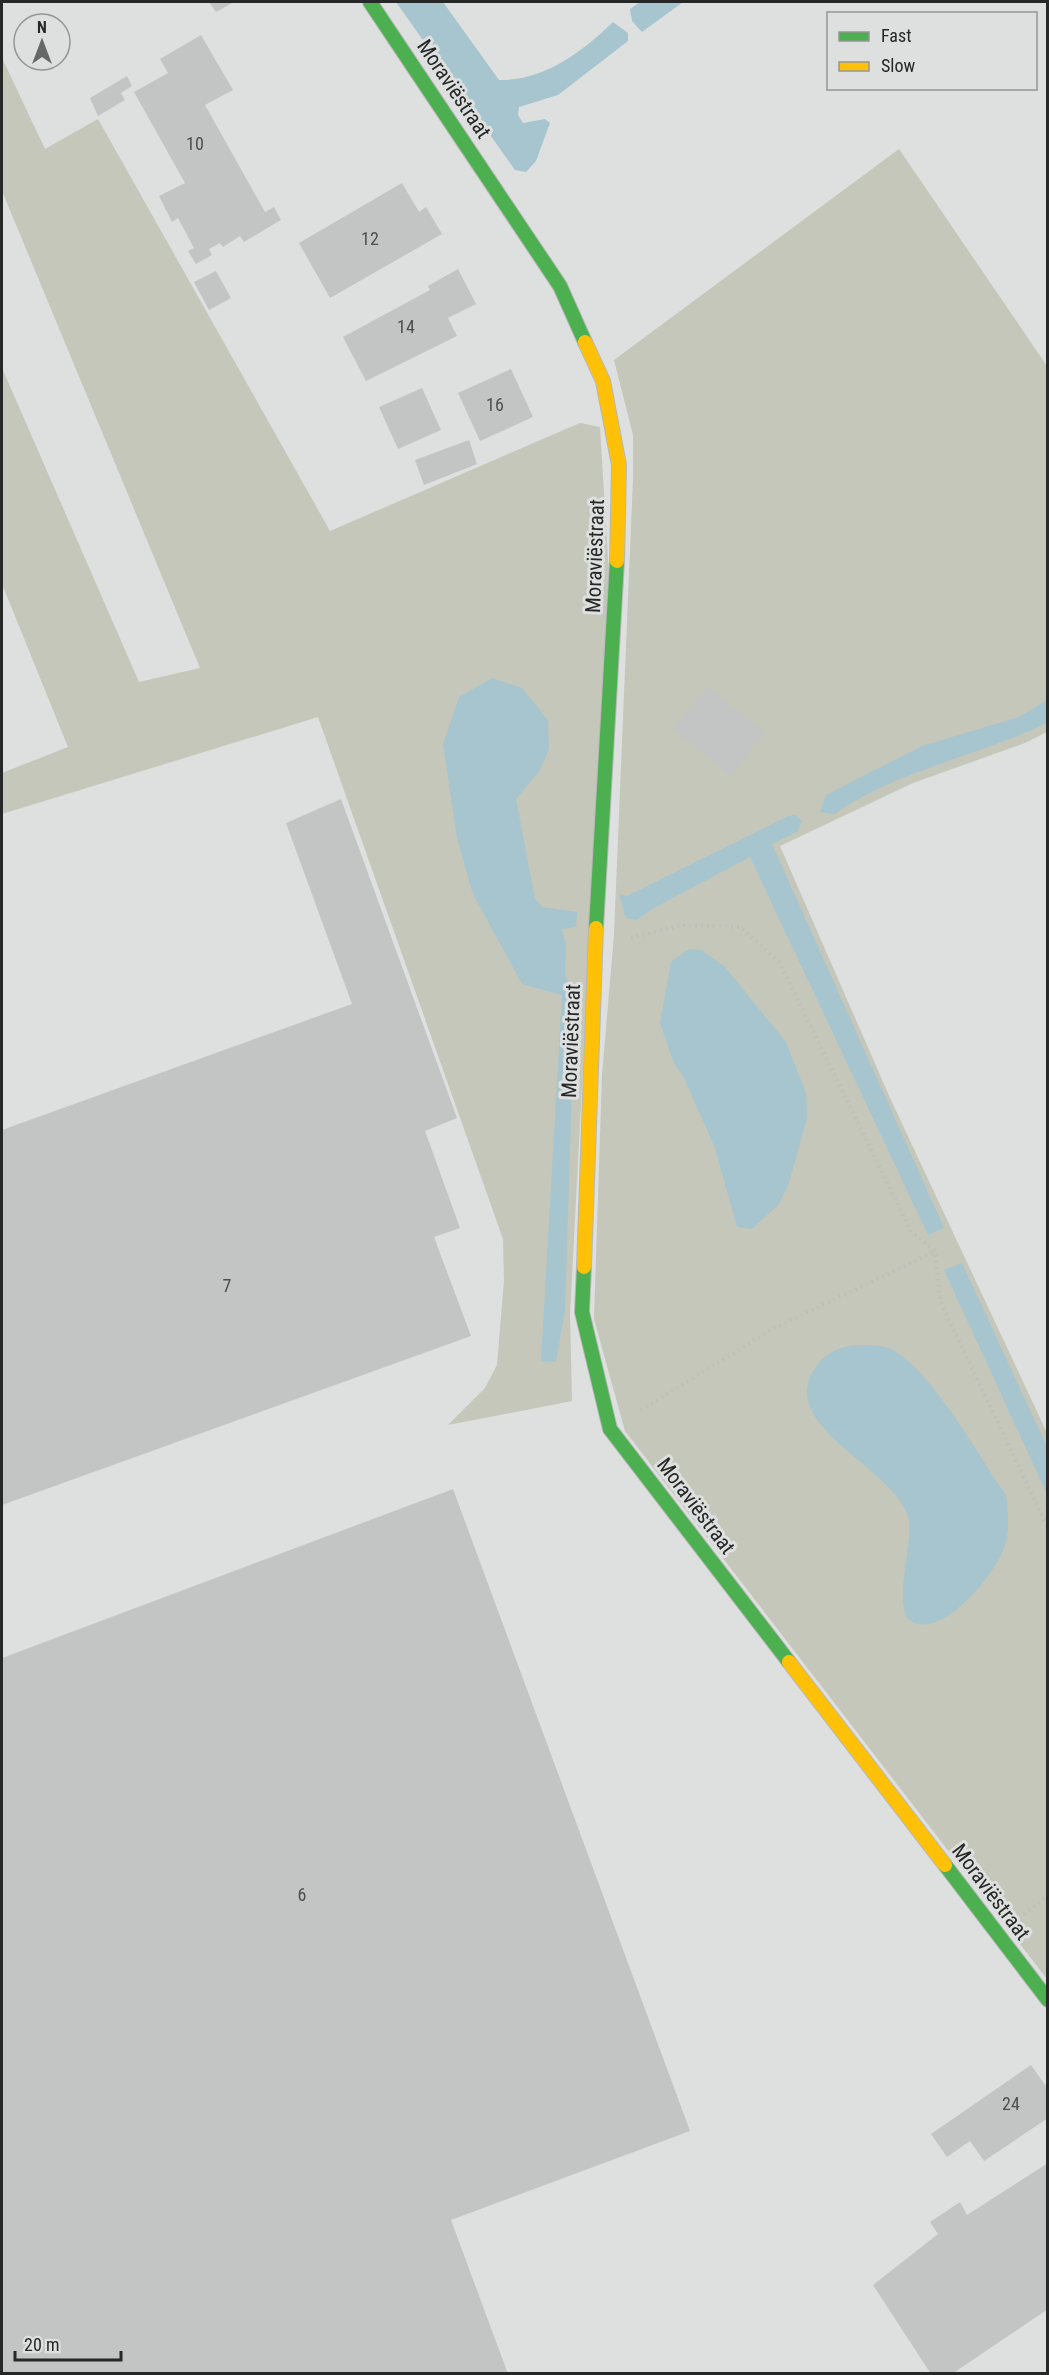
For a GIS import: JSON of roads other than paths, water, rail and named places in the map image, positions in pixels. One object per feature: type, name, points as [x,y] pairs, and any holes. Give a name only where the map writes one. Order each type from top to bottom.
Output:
[{"type":"street","name":"Moraviëstraat","points":[[370,2],[560,286],[603,381],[619,465],[618,533],[596,947],[582,1311],[610,1429],[1047,2000]]},
{"type":"water","points":[[396,2],[443,2],[499,80],[531,76],[561,63],[613,22],[628,33],[628,41],[558,95],[519,107],[518,115],[523,123],[545,119],[550,123],[536,161],[526,172],[515,170]]},
{"type":"water","points":[[640,2],[683,2],[642,32],[632,21],[630,9]]},
{"type":"water","points":[[492,678],[522,688],[548,720],[549,749],[540,770],[516,799],[535,898],[542,907],[577,912],[576,927],[562,929],[566,945],[565,975],[575,991],[565,1310],[556,1362],[541,1361],[562,995],[522,984],[473,894],[457,838],[443,744],[459,697]]},
{"type":"water","points":[[1047,700],[1047,723],[912,774],[859,799],[834,814],[820,812],[826,795],[922,746],[1019,717]]},
{"type":"water","points":[[796,815],[802,821],[797,832],[772,844],[944,1228],[928,1235],[750,857],[654,908],[637,920],[626,918],[619,894],[627,896],[788,816]]},
{"type":"water","points":[[689,949],[702,950],[725,967],[786,1042],[806,1093],[807,1118],[788,1186],[778,1205],[752,1229],[737,1227],[715,1148],[684,1078],[674,1063],[660,1023],[671,962]]},
{"type":"water","points":[[962,1263],[1047,1447],[1047,1494],[944,1270]]},
{"type":"water","points":[[854,1345],[887,1347],[906,1359],[938,1394],[1006,1495],[1008,1533],[1000,1557],[992,1571],[953,1613],[924,1625],[911,1621],[903,1603],[909,1520],[900,1501],[885,1483],[826,1430],[812,1412],[807,1392],[813,1371],[821,1361],[830,1353]]}]
